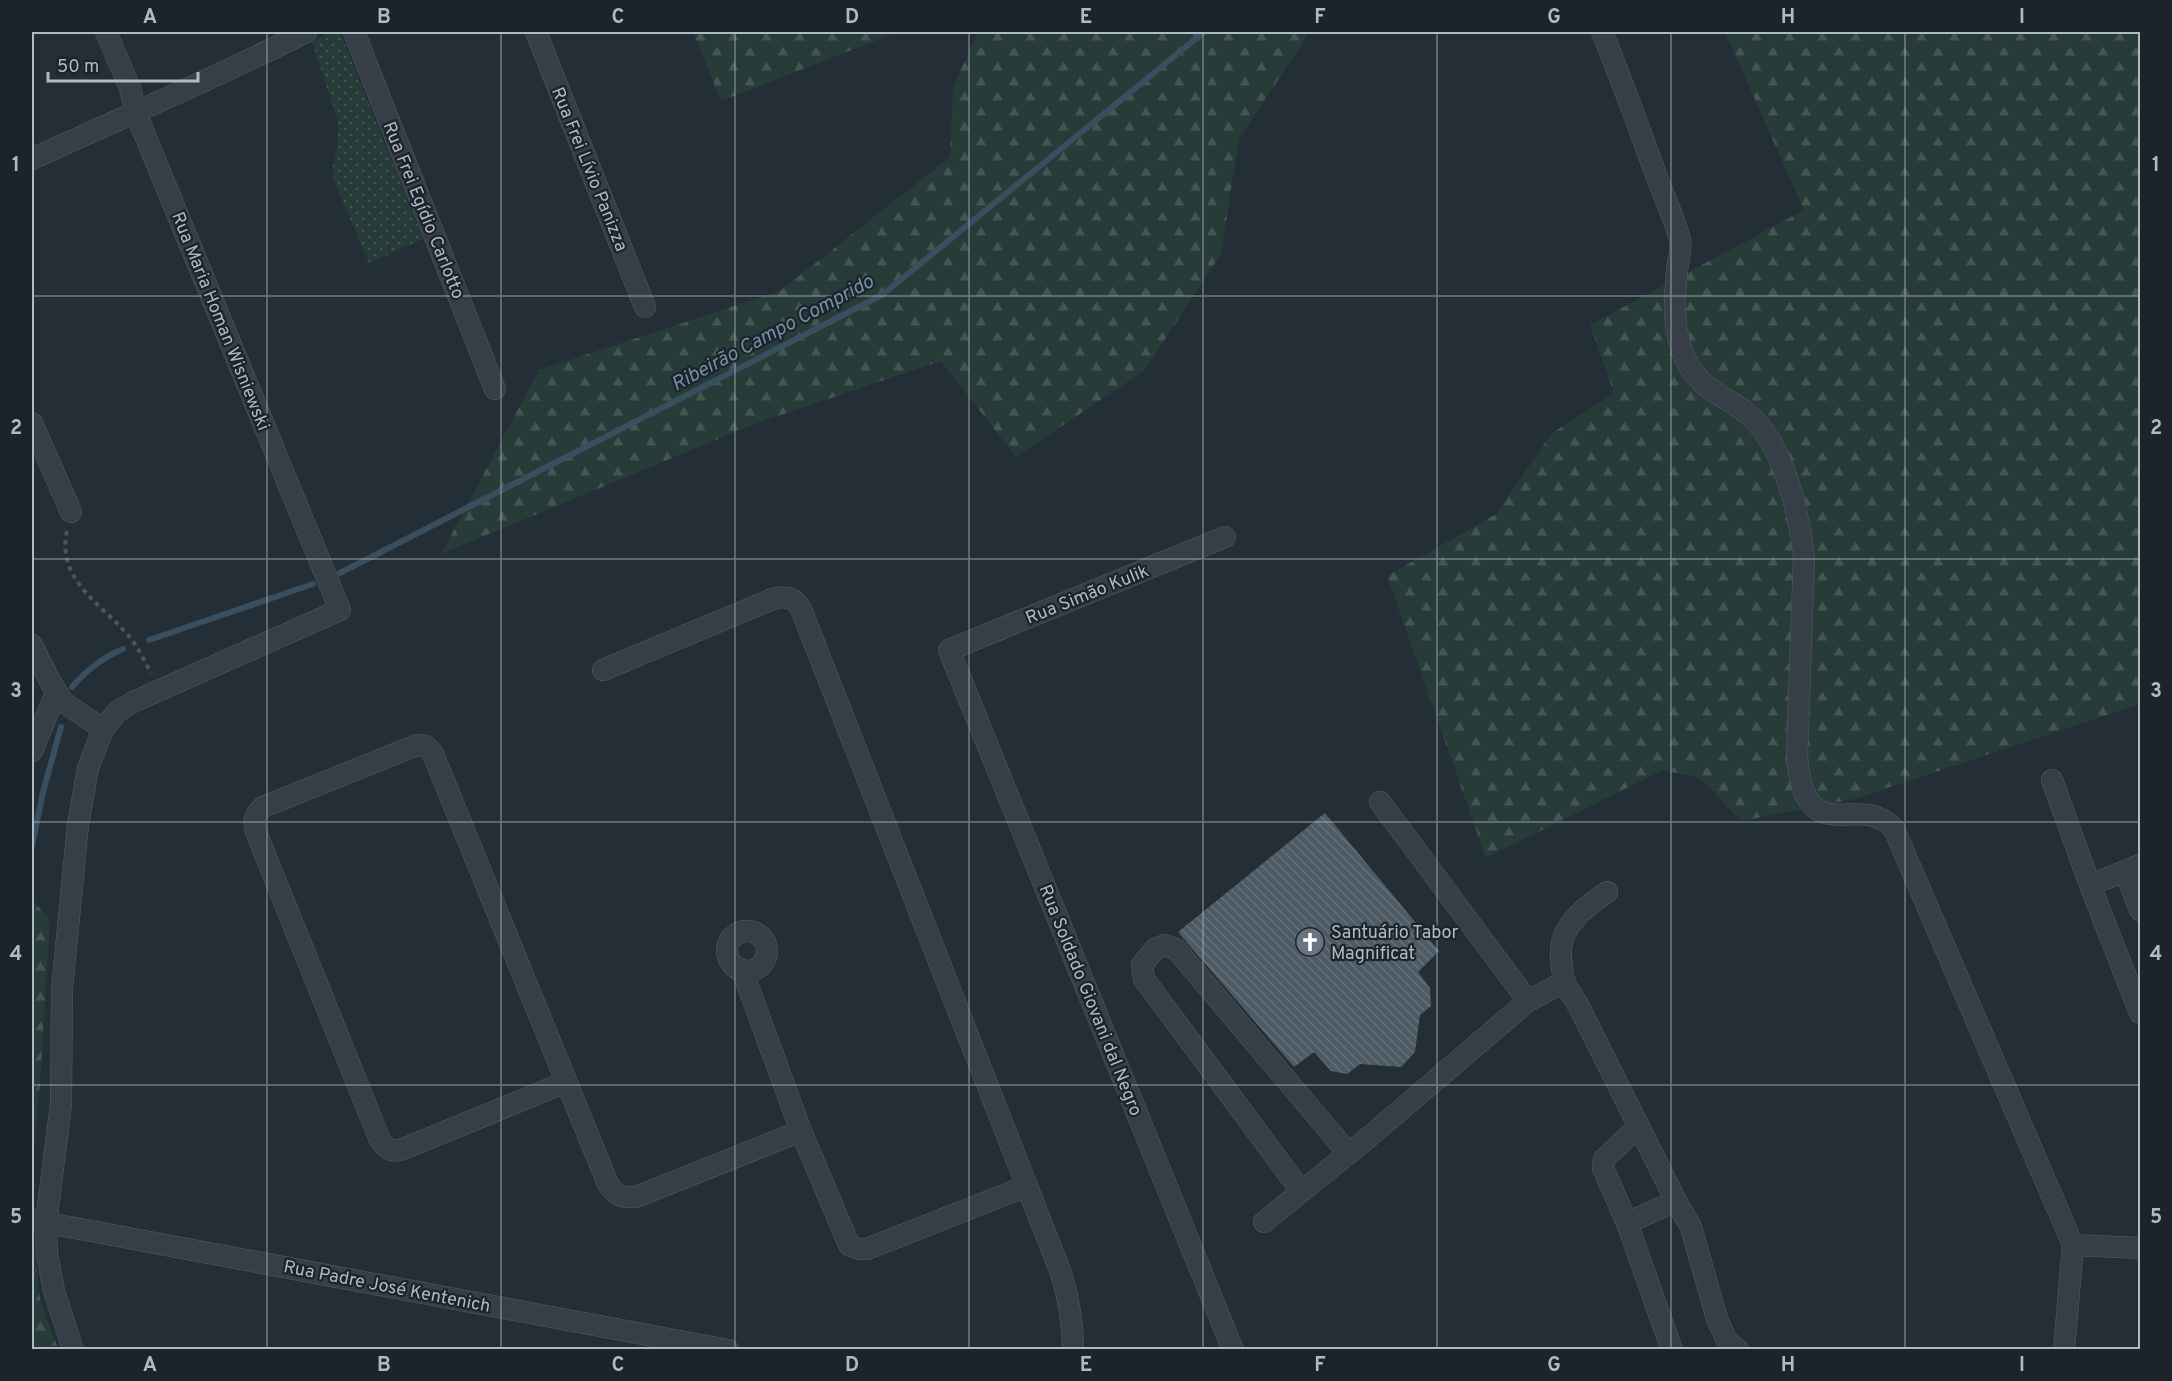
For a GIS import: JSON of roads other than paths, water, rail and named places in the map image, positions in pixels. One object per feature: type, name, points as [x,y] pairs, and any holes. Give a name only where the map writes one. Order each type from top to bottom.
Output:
[{"type":"street","name":"Rua Maria Homan Wisniewski","points":[[103,729],[117,712],[125,707],[340,610],[135,111],[130,88],[106,32]]},
{"type":"street","points":[[32,159],[220,74],[306,32]]},
{"type":"street","name":"Rua Frei Egídio Carlotto","points":[[354,32],[495,389]]},
{"type":"street","name":"Rua Frei Lívio Panizza","points":[[536,32],[645,307]]},
{"type":"street","points":[[1602,32],[1680,242],[1673,310],[1677,334],[1686,360],[1698,378],[1716,395],[1749,414],[1763,429],[1780,462],[1793,497],[1804,557],[1797,756],[1799,781],[1808,801],[1822,813],[1878,815],[1887,820],[1894,829],[2073,1245],[2064,1350]]},
{"type":"street","points":[[32,423],[71,512]]},
{"type":"street","name":"Rua Simão Kulik","points":[[949,650],[1225,537]]},
{"type":"street","points":[[603,670],[775,598],[786,596],[796,601],[1028,1186],[1068,1296],[1073,1323],[1073,1350]]},
{"type":"street","points":[[32,645],[56,693],[71,709],[103,729],[88,768],[78,825],[62,989],[61,1104],[39,1221],[54,1291],[74,1350]]},
{"type":"street","name":"Rua Soldado Giovani dal Negro","points":[[949,650],[1233,1350]]},
{"type":"street","points":[[32,751],[56,693]]},
{"type":"street","points":[[566,1082],[395,1152],[386,1149],[380,1140],[256,832],[253,822],[257,813],[263,807],[417,745],[426,746],[433,754],[608,1184],[614,1193],[624,1198],[636,1197],[801,1131]]},
{"type":"street","points":[[2052,780],[2090,885],[2135,983],[2140,1013]]},
{"type":"street","points":[[1380,802],[1528,1001]]},
{"type":"street","points":[[2090,885],[2133,868],[2140,910]]},
{"type":"street","points":[[1606,892],[1581,911],[1566,931],[1561,948],[1564,982],[1578,1005],[1690,1227],[1717,1319],[1727,1341],[1738,1350]]},
{"type":"street","points":[[1301,1191],[1144,979],[1142,965],[1155,949],[1165,945],[1176,949],[1348,1153]]},
{"type":"street","points":[[742,970],[801,1131],[849,1245],[859,1250],[867,1248],[1028,1186]]},
{"type":"street","points":[[1264,1222],[1528,1001],[1564,982]]},
{"type":"street","points":[[1638,1127],[1604,1159],[1603,1168],[1627,1223],[1672,1350]]},
{"type":"street","points":[[1627,1223],[1676,1201]]},
{"type":"street","name":"Rua Padre José Kentenich","points":[[39,1221],[728,1350]]},
{"type":"street","points":[[2073,1245],[2140,1248]]},
{"type":"waterway","name":"Ribeirão Campo Comprido","points":[[340,573],[882,295],[1204,32]]},
{"type":"waterway","name":"Ribeirão Campo Comprido","points":[[149,640],[313,584]]},
{"type":"waterway","name":"Ribeirão Campo Comprido","points":[[72,687],[108,656],[123,649]]},
{"type":"waterway","name":"Ribeirão Campo Comprido","points":[[32,846],[43,792],[61,727]]},
{"type":"place","name":"Santuário Tabor Magnificat","points":[[1310,942]]}]
